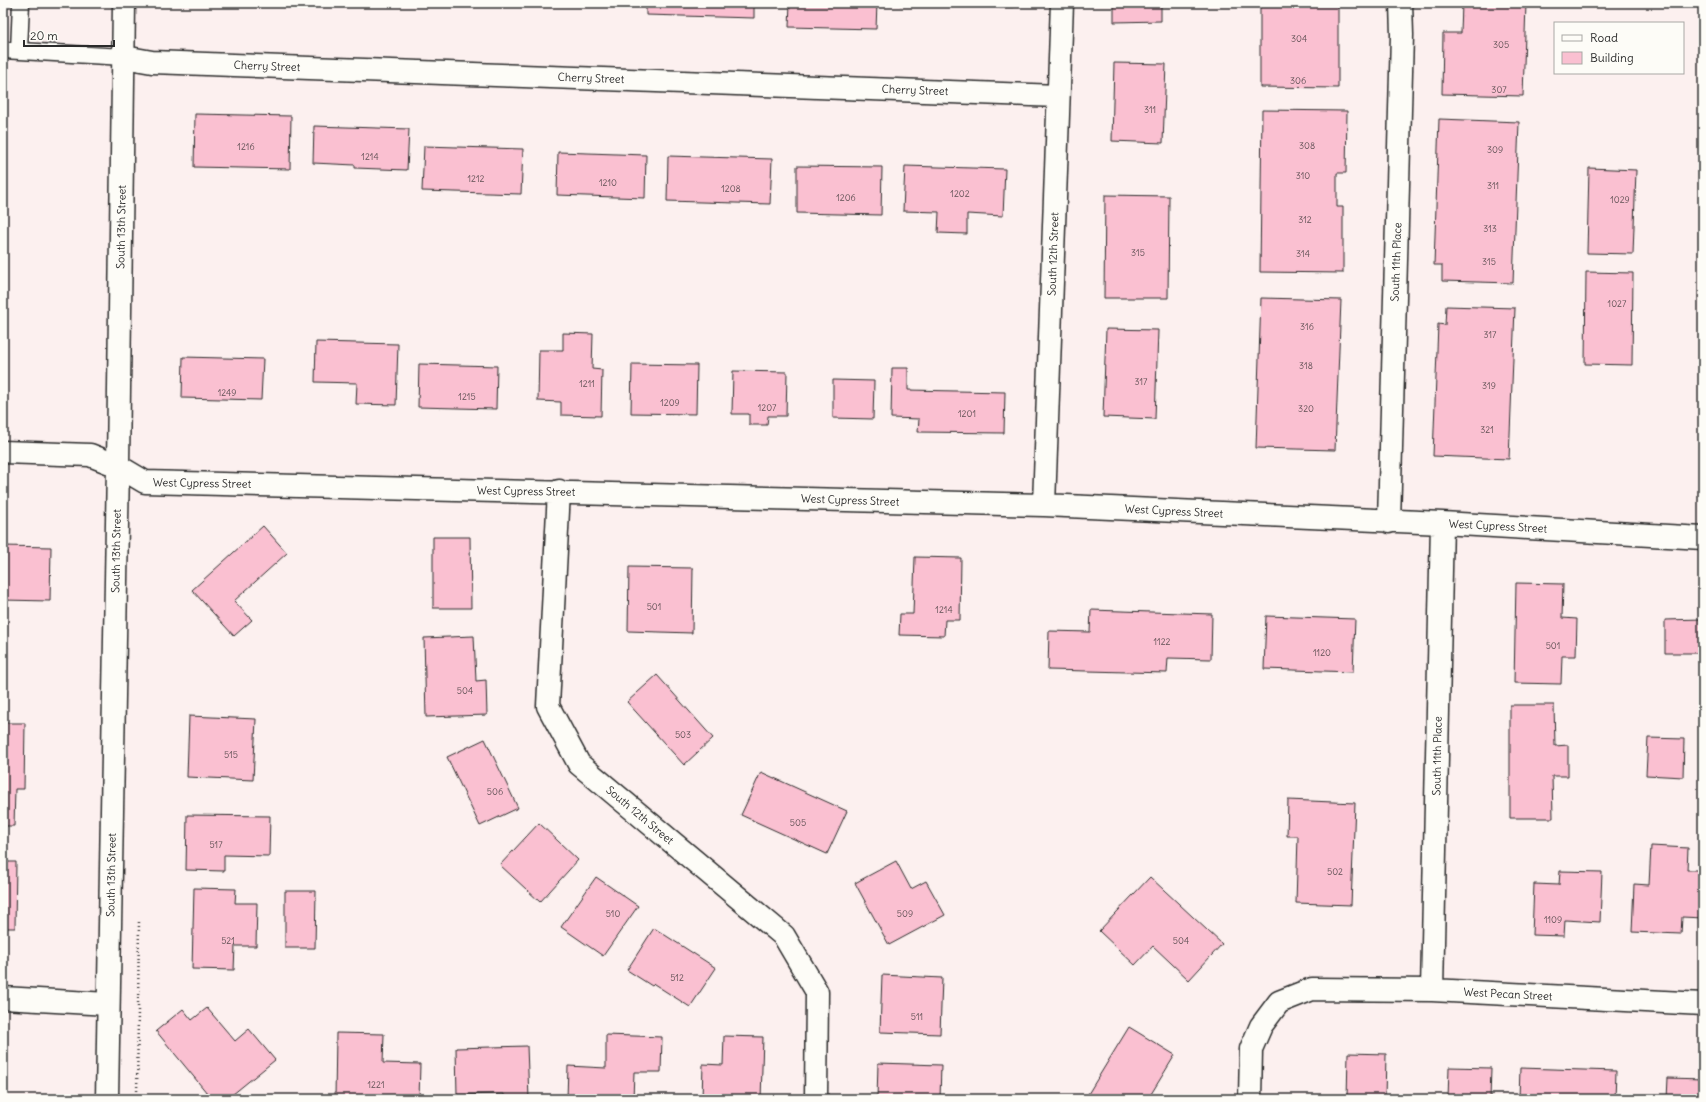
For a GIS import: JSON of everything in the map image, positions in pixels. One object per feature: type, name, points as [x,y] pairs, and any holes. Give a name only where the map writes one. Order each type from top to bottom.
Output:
[{"type":"street","name":"South 13th Street","points":[[107,1099],[124,3]]},
{"type":"street","name":"South 12th Street","points":[[1044,505],[1062,3]]},
{"type":"street","name":"South 11th Place","points":[[1389,522],[1402,35],[1401,3]]},
{"type":"street","name":"Cherry Street","points":[[124,57],[152,62],[1058,96]]},
{"type":"street","name":"West Cypress Street","points":[[3,452],[90,455],[118,466],[145,482],[1044,505],[1389,522],[1442,523],[1703,538]]},
{"type":"street","name":"South 12th Street","points":[[559,492],[548,706],[579,764],[784,936],[817,992],[816,1099]]},
{"type":"street","name":"South 11th Place","points":[[1432,990],[1442,523]]},
{"type":"street","name":"West Pecan Street","points":[[1250,1099],[1252,1049],[1261,1026],[1279,1002],[1312,988],[1432,990],[1703,1004]]},
{"type":"street","points":[[3,998],[108,1004]]},
{"type":"lane","points":[[19,50],[21,3]]},
{"type":"lane","points":[[3,50],[124,57]]},
{"type":"building","points":[[646,3],[754,3],[754,18],[646,15]]},
{"type":"building","points":[[790,3],[877,3],[876,29],[789,27]]},
{"type":"building","points":[[900,3],[1014,3],[1013,7],[900,5]]},
{"type":"building","points":[[1114,3],[1161,3],[1161,21],[1114,22]]},
{"type":"building","points":[[1260,3],[1338,3],[1338,88],[1260,87]]},
{"type":"building","points":[[1462,3],[1526,3],[1523,96],[1442,94],[1443,33],[1461,33]]},
{"type":"building","points":[[1114,63],[1166,64],[1163,143],[1112,141]]},
{"type":"building","points":[[1262,110],[1347,111],[1346,173],[1337,173],[1337,207],[1343,207],[1343,273],[1260,272]]},
{"type":"building","points":[[195,114],[291,116],[290,169],[194,167]]},
{"type":"building","points":[[1439,119],[1519,122],[1513,283],[1442,281],[1442,265],[1434,265]]},
{"type":"building","points":[[314,126],[409,129],[407,170],[355,168],[355,165],[313,163]]},
{"type":"building","points":[[424,146],[523,149],[521,194],[422,191]]},
{"type":"building","points":[[558,152],[646,155],[645,198],[557,195]]},
{"type":"building","points":[[668,156],[772,159],[770,204],[667,201]]},
{"type":"building","points":[[3,161],[6,161],[3,247]]},
{"type":"building","points":[[797,166],[882,167],[881,215],[797,213]]},
{"type":"building","points":[[905,166],[1005,169],[1003,216],[967,214],[967,234],[938,233],[939,212],[903,211]]},
{"type":"building","points":[[1589,168],[1636,170],[1633,254],[1587,253]]},
{"type":"building","points":[[1105,195],[1169,196],[1168,298],[1104,298]]},
{"type":"building","points":[[1586,272],[1633,273],[1632,365],[1585,364]]},
{"type":"building","points":[[1261,298],[1341,300],[1335,450],[1256,448]]},
{"type":"building","points":[[1446,306],[1515,308],[1509,459],[1433,456],[1438,324],[1445,325]]},
{"type":"building","points":[[1106,329],[1158,330],[1155,419],[1103,417]]},
{"type":"building","points":[[563,333],[593,334],[592,369],[602,370],[601,416],[561,415],[561,402],[538,401],[539,350],[563,350]]},
{"type":"building","points":[[316,342],[398,344],[396,405],[356,404],[357,383],[315,382]]},
{"type":"building","points":[[183,357],[263,359],[261,400],[182,398]]},
{"type":"building","points":[[419,364],[497,366],[496,409],[418,407]]},
{"type":"building","points":[[632,364],[697,365],[696,414],[631,413]]},
{"type":"building","points":[[892,368],[908,368],[908,390],[1005,392],[1004,433],[918,432],[919,419],[891,418]]},
{"type":"building","points":[[733,371],[787,372],[786,416],[768,416],[767,425],[749,425],[749,414],[732,414]]},
{"type":"building","points":[[833,380],[874,381],[873,419],[833,418]]},
{"type":"building","points":[[263,526],[287,553],[234,601],[252,620],[234,636],[192,590]]},
{"type":"building","points":[[433,537],[470,537],[471,608],[433,608]]},
{"type":"building","points":[[3,546],[51,547],[50,601],[3,600]]},
{"type":"building","points":[[915,557],[961,558],[960,620],[945,620],[944,636],[899,635],[900,614],[913,614]]},
{"type":"building","points":[[629,567],[693,568],[692,633],[628,631]]},
{"type":"building","points":[[1516,583],[1563,584],[1562,618],[1577,619],[1576,656],[1562,656],[1561,684],[1514,683]]},
{"type":"building","points":[[1091,610],[1212,614],[1211,659],[1168,658],[1167,673],[1048,670],[1049,631],[1090,632]]},
{"type":"building","points":[[1266,616],[1355,619],[1353,672],[1264,669]]},
{"type":"building","points":[[1703,619],[1703,653],[1665,653],[1665,620]]},
{"type":"building","points":[[3,622],[7,622],[6,675],[3,675]]},
{"type":"building","points":[[474,636],[476,681],[486,680],[487,715],[426,717],[424,638]]},
{"type":"building","points":[[657,675],[713,738],[684,765],[627,702]]},
{"type":"building","points":[[1510,705],[1554,705],[1555,746],[1568,745],[1568,776],[1552,776],[1553,818],[1510,818]]},
{"type":"building","points":[[189,716],[256,719],[253,780],[187,777]]},
{"type":"building","points":[[3,723],[25,723],[24,789],[15,789],[14,826],[3,826]]},
{"type":"building","points":[[1648,738],[1684,739],[1683,777],[1646,775]]},
{"type":"building","points":[[485,739],[518,808],[480,826],[447,757]]},
{"type":"building","points":[[761,772],[847,811],[827,854],[741,815]]},
{"type":"building","points":[[1288,800],[1355,803],[1351,905],[1296,903],[1298,836],[1287,836]]},
{"type":"building","points":[[187,815],[270,816],[269,856],[224,855],[224,871],[186,870]]},
{"type":"building","points":[[539,823],[578,860],[540,902],[500,865]]},
{"type":"building","points":[[1651,846],[1688,848],[1687,870],[1703,870],[1703,918],[1682,917],[1681,934],[1632,932],[1634,884],[1649,885]]},
{"type":"building","points":[[896,861],[911,889],[926,881],[945,915],[889,945],[855,883]]},
{"type":"building","points":[[3,862],[16,862],[15,928],[3,928]]},
{"type":"building","points":[[1560,871],[1602,872],[1600,922],[1565,920],[1564,936],[1532,935],[1534,884],[1559,885]]},
{"type":"building","points":[[596,877],[638,906],[603,956],[561,927]]},
{"type":"building","points":[[1150,877],[1222,944],[1189,980],[1153,946],[1135,965],[1099,931]]},
{"type":"building","points":[[194,888],[236,889],[235,903],[257,903],[256,946],[235,946],[234,970],[192,969]]},
{"type":"building","points":[[285,891],[316,891],[315,948],[285,948]]},
{"type":"building","points":[[654,928],[716,968],[690,1007],[654,984],[652,986],[627,970]]},
{"type":"building","points":[[882,975],[942,978],[940,1034],[880,1032]]},
{"type":"building","points":[[207,1008],[235,1041],[249,1029],[275,1060],[227,1099],[212,1099],[156,1031],[183,1009],[192,1020]]},
{"type":"building","points":[[1129,1027],[1175,1055],[1148,1099],[1085,1099]]},
{"type":"building","points":[[336,1033],[384,1034],[383,1063],[420,1064],[419,1099],[335,1099]]},
{"type":"building","points":[[606,1035],[662,1037],[661,1072],[634,1072],[633,1099],[567,1099],[568,1066],[606,1068]]},
{"type":"building","points":[[724,1036],[763,1037],[761,1099],[702,1099],[703,1064],[723,1065]]},
{"type":"building","points":[[527,1046],[529,1099],[504,1099],[504,1094],[457,1095],[456,1048]]},
{"type":"building","points":[[3,1052],[5,1052],[4,1095],[3,1095]]},
{"type":"building","points":[[1348,1053],[1386,1054],[1385,1099],[1347,1099]]},
{"type":"building","points":[[878,1063],[941,1065],[940,1099],[877,1099]]},
{"type":"building","points":[[1449,1067],[1491,1068],[1490,1099],[1448,1099]]},
{"type":"building","points":[[1520,1068],[1616,1071],[1615,1099],[1519,1099]]},
{"type":"building","points":[[1668,1078],[1703,1079],[1703,1099],[1667,1099]]}]
